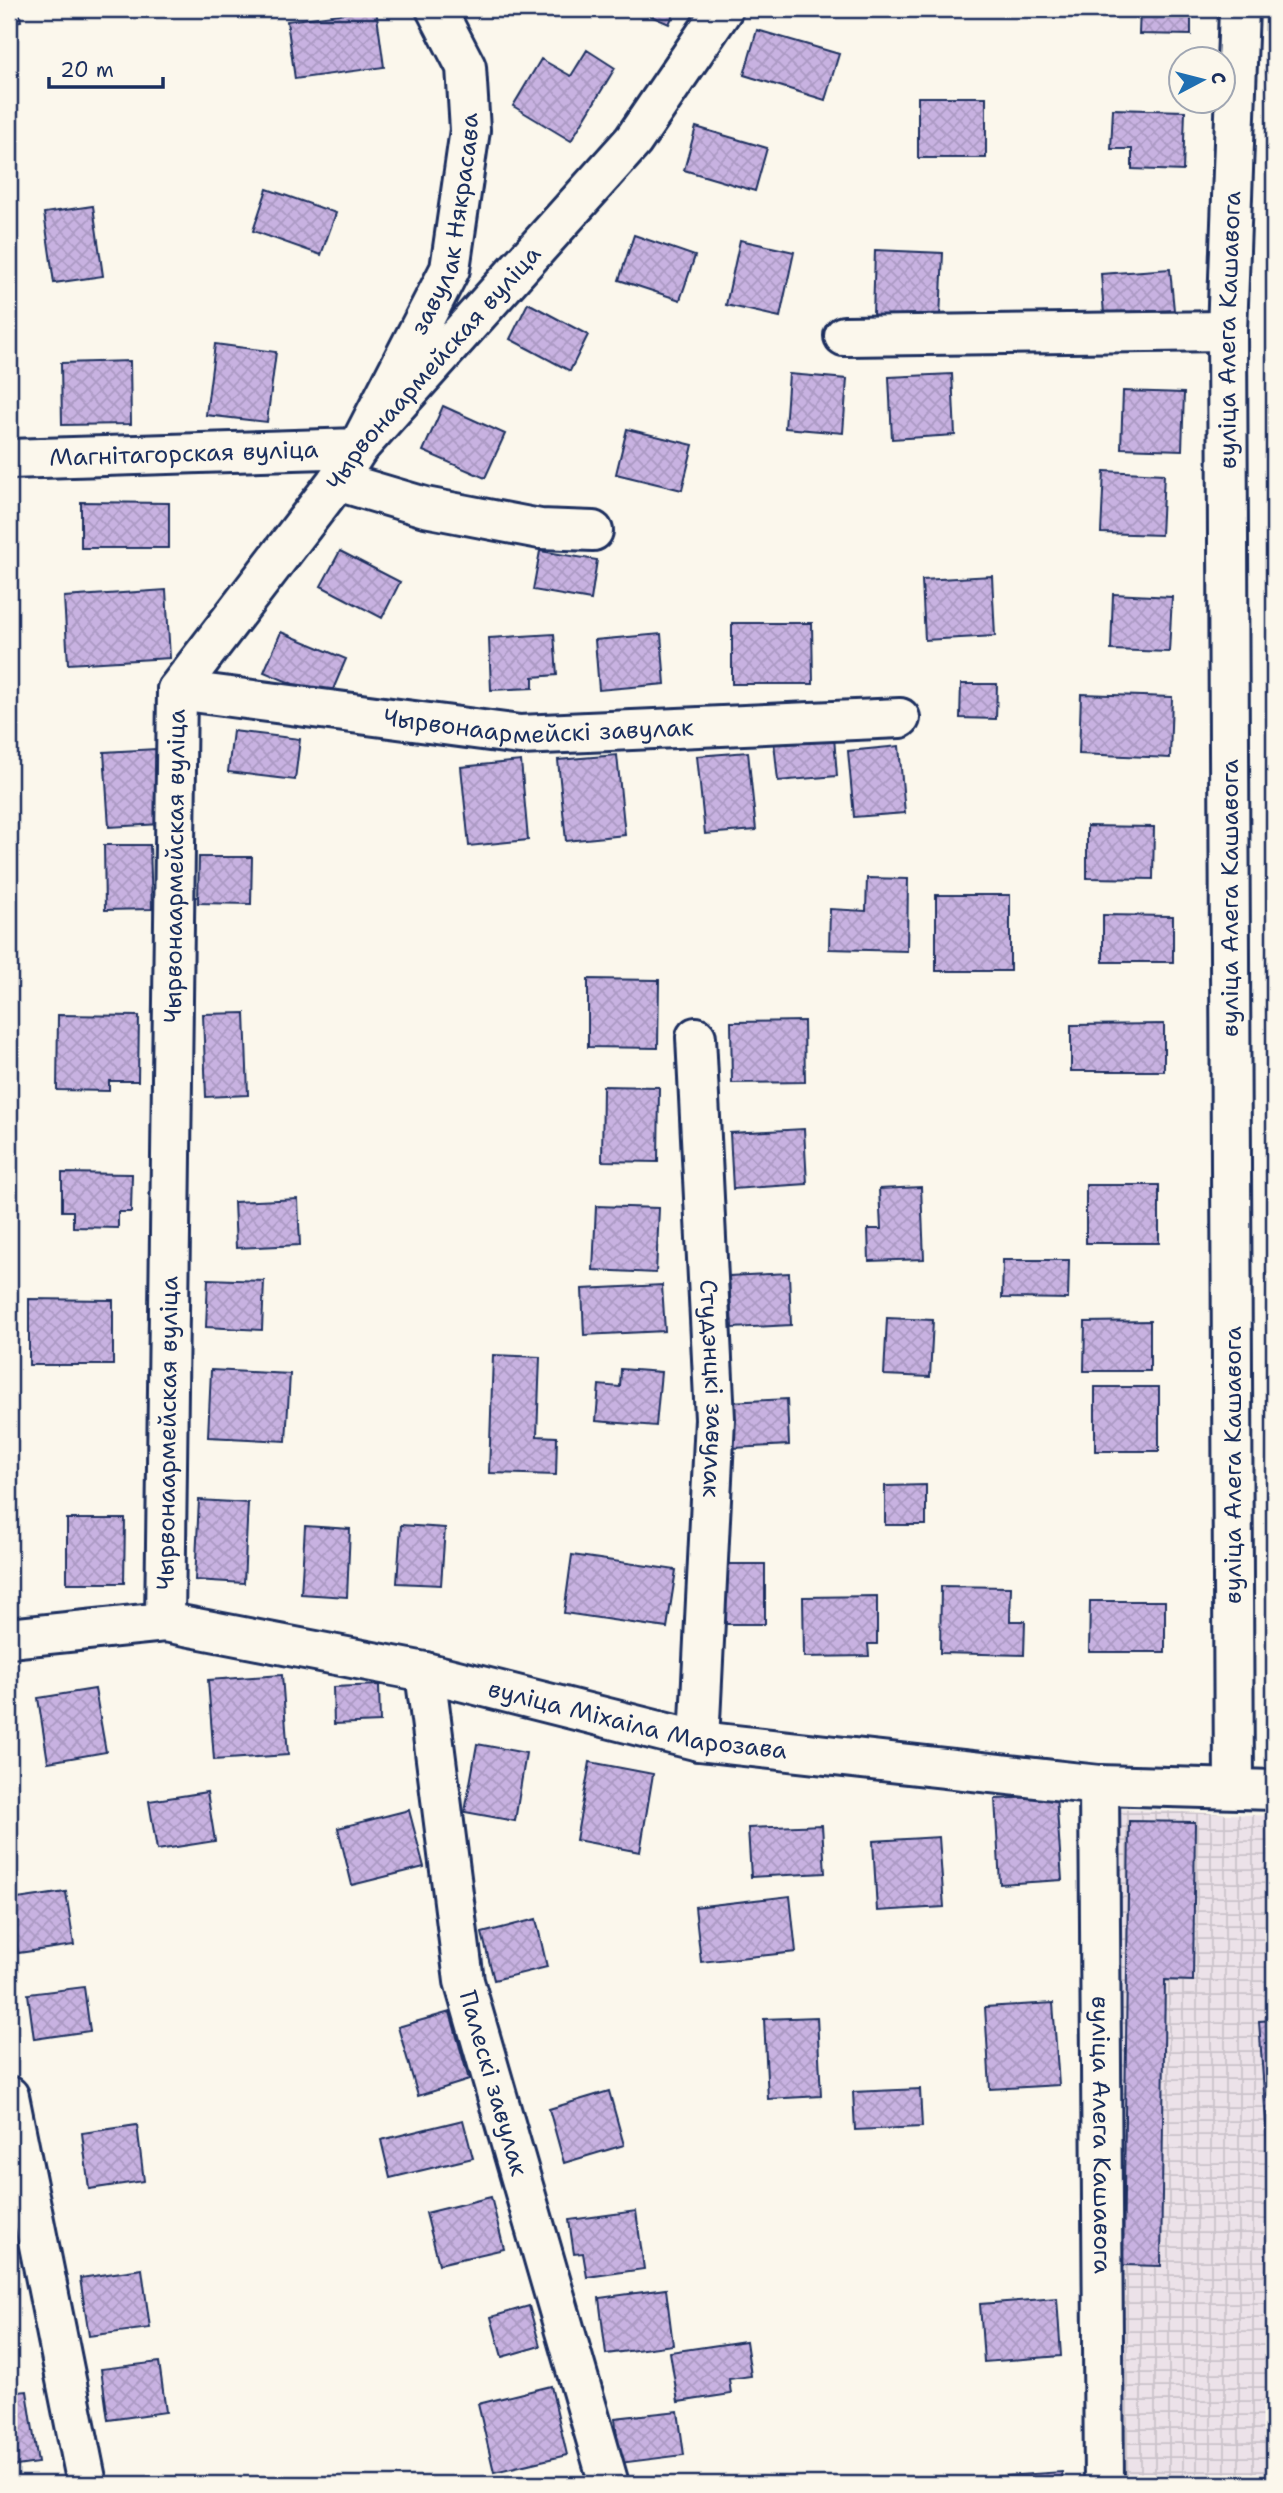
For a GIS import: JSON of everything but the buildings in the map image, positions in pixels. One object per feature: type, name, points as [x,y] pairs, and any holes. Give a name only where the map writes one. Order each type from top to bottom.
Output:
[{"type":"street","name":"завулак Някрасава","points":[[436,9],[466,67]]},
{"type":"street","name":"завулак Някрасава","points":[[358,448],[450,269],[470,130],[466,67],[447,9]]},
{"type":"street","name":"Чырвонаармейская вуліца","points":[[165,1622],[177,690],[337,481],[358,448],[633,141],[723,9]]},
{"type":"street","name":"вуліца Алега Кашавога","points":[[1234,1788],[1227,331],[1239,9]]},
{"type":"street","points":[[844,336],[1227,331]]},
{"type":"street","name":"Магнітагорская вуліца","points":[[9,459],[358,448]]},
{"type":"street","points":[[337,481],[437,509],[540,529],[593,531]]},
{"type":"street","name":"Чырвонаармейскі завулак","points":[[177,690],[520,735],[900,718]]},
{"type":"street","name":"Студэнцкі завулак","points":[[696,1037],[715,1419],[699,1741]]},
{"type":"street","name":"вуліца Міхаіла Марозава","points":[[9,1638],[165,1622],[425,1672],[699,1741],[1099,1785],[1274,1790]]},
{"type":"street","name":"Палескі завулак","points":[[425,1672],[464,1981],[609,2484]]},
{"type":"street","name":"вуліца Алега Кашавога","points":[[1099,1785],[1104,2484]]},
{"type":"street","points":[[9,2096],[87,2484]]},
{"type":"shaded area","points":[[1116,1809],[1274,1816],[1274,2484],[1113,2484]]}]
